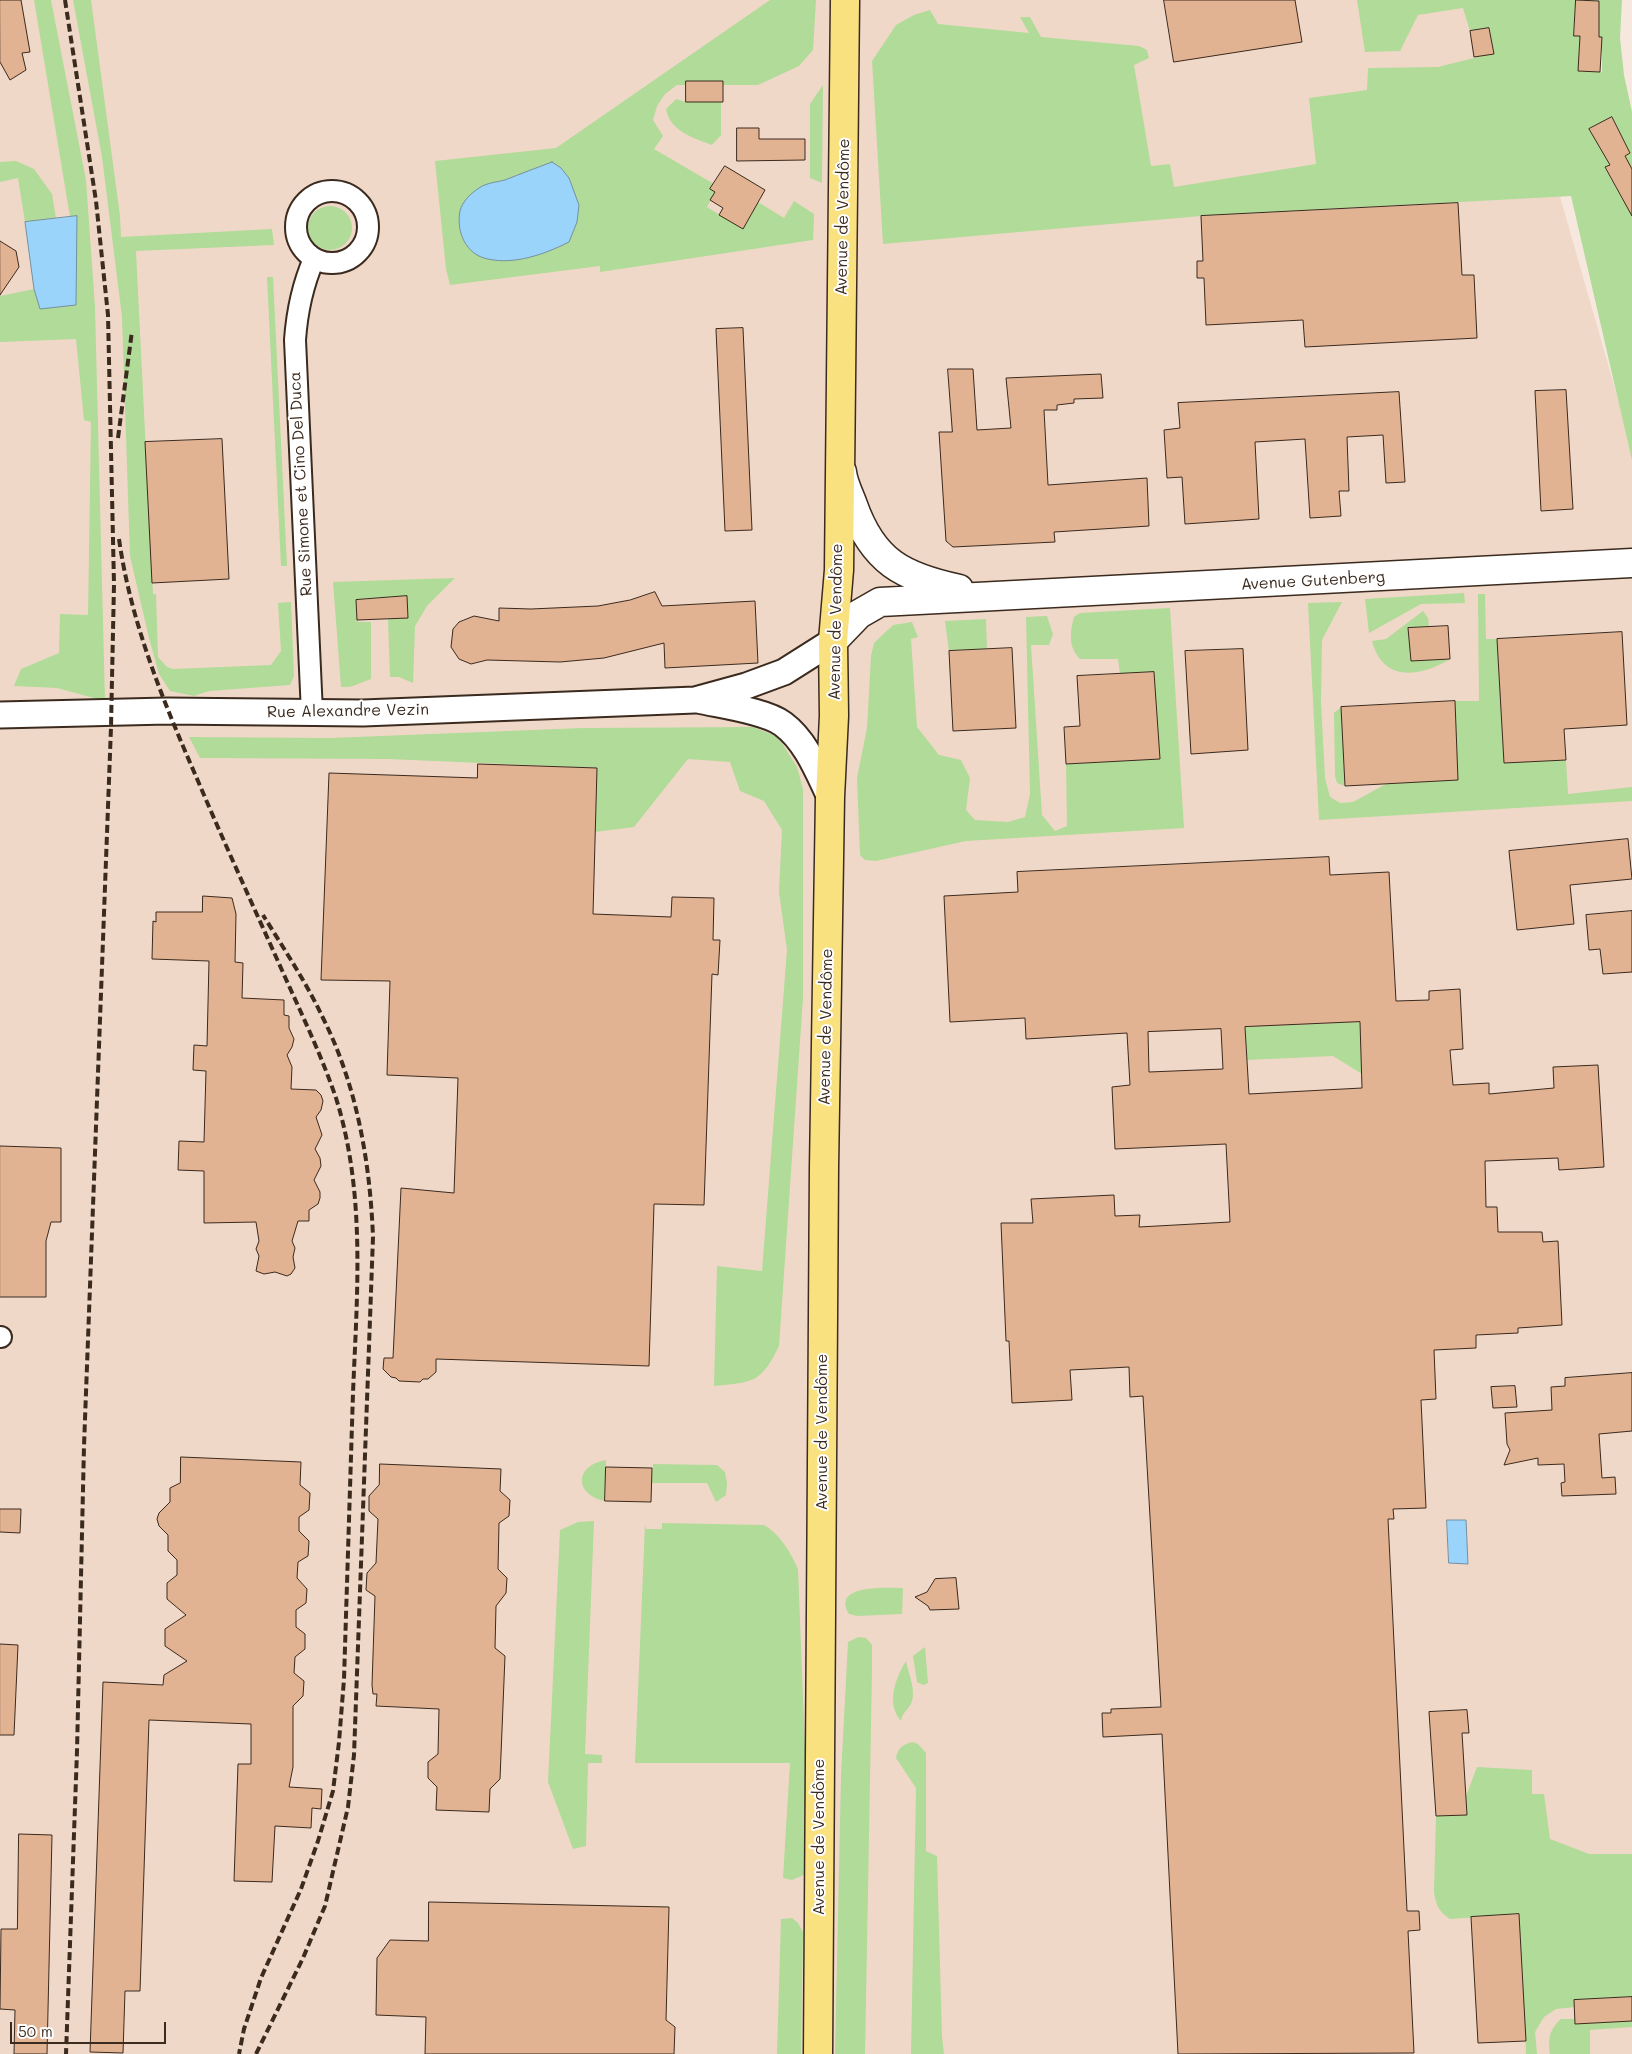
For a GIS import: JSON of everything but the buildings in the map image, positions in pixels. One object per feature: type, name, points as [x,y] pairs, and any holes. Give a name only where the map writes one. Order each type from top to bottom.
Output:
[{"type":"main road","name":"Avenue de Vendôme","points":[[818,2054],[824,1188],[830,797],[834,716],[833,641],[839,570],[845,0]]},
{"type":"main road","name":"Avenue Gutenberg","points":[[839,446],[843,476],[857,518],[875,548],[897,569],[926,582],[994,596]]},
{"type":"main road","name":"Avenue Gutenberg","points":[[833,641],[859,614],[880,602],[1632,563]]},
{"type":"street","name":"Rue Simone et Cino Del Duca","points":[[312,713],[295,340],[296,323],[304,285],[314,259]]},
{"type":"street","name":"Rue Alexandre Vezin","points":[[0,715],[168,711],[363,713],[695,700],[746,686],[784,672],[833,641]]},
{"type":"street","name":"Rue Alexandre Vezin","points":[[695,700],[768,716],[783,724],[806,749],[830,797]]},
{"type":"shaded area","points":[[0,0],[1501,0],[1535,109],[1632,448],[1632,2054],[0,2054]]},
{"type":"green space","points":[[34,0],[51,0],[86,180],[95,307],[105,701],[57,688],[14,686],[21,669],[59,653],[60,614],[88,615],[91,422],[84,420],[76,339],[0,342],[0,296],[34,289],[40,309],[76,216],[70,217]]},
{"type":"green space","points":[[73,0],[91,0],[120,216],[121,237],[272,229],[274,245],[136,251],[153,594],[156,594],[158,657],[167,667],[173,669],[271,665],[281,651],[278,603],[291,602],[294,676],[290,685],[209,691],[194,696],[170,691],[159,674],[130,556],[122,317],[102,157]]},
{"type":"green space","points":[[770,0],[816,0],[813,50],[799,66],[758,85],[677,85],[665,94],[657,106],[653,120],[663,136],[654,149],[714,184],[710,189],[715,192],[707,207],[742,229],[758,202],[784,218],[794,201],[814,214],[813,240],[600,272],[600,266],[450,285],[446,269],[435,161],[556,148]]},
{"type":"green space","points":[[1357,0],[1576,0],[1622,0],[1620,38],[1624,75],[1632,112],[1632,169],[1625,156],[1630,153],[1612,117],[1590,129],[1610,165],[1605,168],[1624,202],[1632,198],[1632,460],[1571,196],[1201,216],[883,244],[872,61],[896,25],[914,15],[930,10],[938,24],[1029,33],[1020,17],[1030,17],[1041,37],[1139,46],[1147,50],[1149,58],[1134,65],[1151,166],[1170,164],[1174,187],[1316,164],[1309,98],[1367,90],[1368,68],[1438,67],[1494,53],[1489,28],[1470,31],[1463,8],[1418,15],[1400,51],[1365,52]],"holes":[[[1576,0],[1599,1],[1596,37],[1602,37],[1602,72],[1579,71],[1580,36],[1574,35]]]},
{"type":"green space","points":[[823,85],[822,183],[810,178],[810,104]]},
{"type":"green space","points":[[676,99],[686,102],[721,100],[721,135],[712,145],[683,133],[672,123],[666,109]]},
{"type":"green space","points":[[16,161],[34,169],[52,194],[56,218],[25,222],[18,178],[0,182],[0,162]]},
{"type":"green space","points":[[326,206],[334,206],[346,212],[352,228],[346,244],[334,250],[326,250],[314,244],[308,232],[308,224],[314,212]]},
{"type":"green space","points":[[267,277],[273,277],[287,566],[281,566]]},
{"type":"green space","points":[[455,578],[427,606],[415,626],[413,683],[399,677],[390,677],[388,619],[408,617],[407,597],[356,600],[358,622],[371,622],[371,679],[350,687],[341,687],[333,582]]},
{"type":"green space","points":[[1464,593],[1465,603],[1421,604],[1369,633],[1365,599]]},
{"type":"green space","points":[[1478,594],[1485,594],[1486,639],[1497,639],[1504,763],[1566,760],[1568,794],[1632,787],[1632,801],[1319,820],[1308,603],[1342,602],[1322,640],[1321,702],[1325,778],[1330,797],[1340,803],[1353,802],[1386,784],[1458,780],[1455,701],[1479,701]]},
{"type":"green space","points":[[1170,608],[1184,828],[966,841],[876,861],[865,860],[860,855],[857,778],[867,728],[871,656],[874,643],[893,625],[912,622],[918,637],[911,639],[917,727],[939,755],[961,760],[970,778],[966,810],[975,820],[1008,822],[1025,817],[1030,794],[1026,617],[1047,616],[1053,634],[1049,645],[1031,645],[1042,815],[1055,831],[1067,826],[1066,764],[1160,759],[1154,672],[1120,674],[1118,659],[1080,659],[1073,649],[1071,639],[1074,617],[1080,613]]},
{"type":"green space","points":[[1423,611],[1428,618],[1429,627],[1409,628],[1411,660],[1450,659],[1427,670],[1404,672],[1394,670],[1377,655],[1372,641],[1386,639]]},
{"type":"green space","points":[[986,619],[987,649],[949,651],[945,621]]},
{"type":"green space","points":[[1341,707],[1345,786],[1337,783],[1335,776],[1334,713]]},
{"type":"green space","points":[[753,727],[778,737],[797,767],[803,789],[803,998],[779,1346],[767,1367],[755,1378],[739,1383],[714,1386],[717,1266],[762,1271],[787,950],[779,892],[782,830],[764,801],[740,791],[730,762],[688,759],[634,827],[595,832],[597,768],[388,759],[200,758],[189,737],[331,738],[583,728]]},
{"type":"green space","points":[[1360,1022],[1362,1074],[1333,1056],[1247,1060],[1245,1027]]},
{"type":"green space","points":[[606,1460],[605,1501],[595,1498],[588,1493],[582,1481],[583,1474],[587,1468],[595,1463]]},
{"type":"green space","points":[[653,1464],[717,1465],[725,1472],[727,1483],[726,1495],[716,1502],[707,1483],[651,1483]]},
{"type":"green space","points":[[594,1521],[585,1754],[602,1755],[602,1763],[588,1763],[586,1846],[573,1849],[548,1782],[560,1530],[578,1522]]},
{"type":"green space","points":[[662,1523],[764,1525],[775,1533],[784,1544],[798,1569],[806,1774],[806,1874],[792,1880],[783,1878],[790,1763],[635,1763],[645,1524],[646,1529],[662,1529]]},
{"type":"green space","points":[[903,1588],[902,1614],[857,1616],[849,1614],[845,1604],[848,1597],[863,1590]]},
{"type":"green space","points":[[858,1637],[866,1638],[872,1645],[865,2054],[835,2054],[841,1776],[848,1642]]},
{"type":"green space","points":[[925,1647],[928,1683],[923,1685],[917,1682],[913,1656]]},
{"type":"green space","points":[[906,1661],[913,1697],[901,1721],[896,1714],[893,1699],[898,1676]]},
{"type":"green space","points":[[913,1742],[918,1744],[926,1753],[926,1851],[937,1856],[944,2054],[911,2054],[916,1788],[896,1758],[901,1747]]},
{"type":"green space","points":[[1477,1767],[1532,1770],[1532,1794],[1544,1794],[1550,1839],[1589,1854],[1632,1854],[1632,1997],[1575,2000],[1575,2007],[1556,2009],[1544,2017],[1535,2032],[1537,2054],[1526,2054],[1519,1914],[1450,1919],[1441,1911],[1435,1897],[1436,1816],[1467,1815],[1466,1796]]},
{"type":"green space","points":[[792,1918],[798,1923],[803,1932],[801,2054],[777,2054],[781,1919]]},
{"type":"green space","points":[[1561,2019],[1575,2019],[1576,2024],[1632,2021],[1632,2027],[1590,2030],[1590,2054],[1550,2054],[1550,2035]]},
{"type":"water","points":[[552,162],[561,168],[569,178],[579,205],[577,222],[569,242],[550,251],[509,261],[480,257],[468,248],[461,234],[459,219],[460,211],[467,198],[485,185],[505,180]]},
{"type":"water","points":[[77,216],[76,305],[40,309],[34,289],[25,222]]},
{"type":"water","points":[[1447,1520],[1466,1520],[1468,1564],[1449,1563]]},
{"type":"railway","points":[[65,0],[96,201],[108,315],[114,584],[111,727],[84,1446],[77,1751],[66,2054]]},
{"type":"railway","points":[[118,438],[132,331]]},
{"type":"railway","points":[[119,539],[124,571],[140,632],[161,693],[219,830],[325,1067],[336,1098],[346,1134],[356,1207],[357,1281],[344,1679],[333,1791],[301,1889],[261,1978],[244,2029],[239,2054]]},
{"type":"railway","points":[[256,2054],[303,1958],[325,1906],[348,1807],[354,1755],[373,1237],[365,1153],[360,1125],[345,1070],[316,1005],[263,915]]}]
